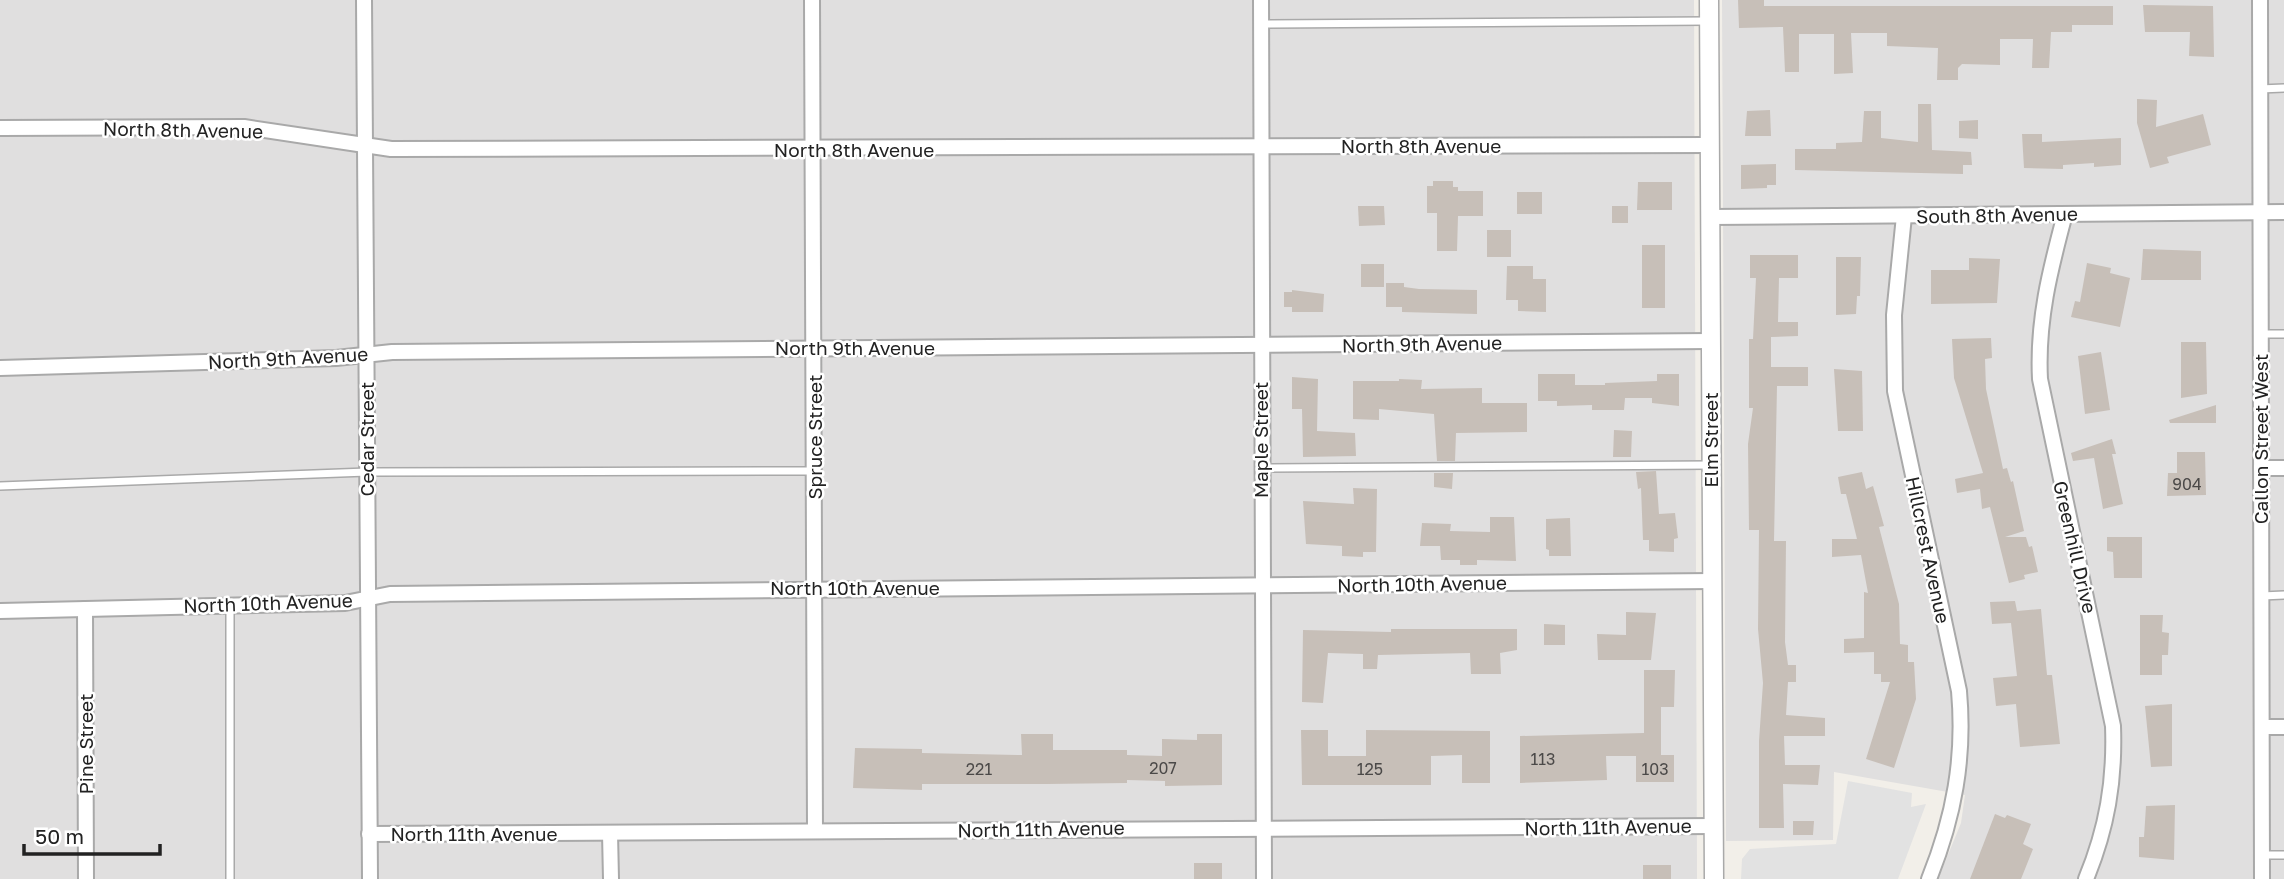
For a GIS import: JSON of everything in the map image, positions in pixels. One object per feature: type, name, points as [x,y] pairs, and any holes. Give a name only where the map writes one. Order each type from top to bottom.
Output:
[{"type":"street","name":"Cedar Street","points":[[364,0],[370,879]]},
{"type":"street","name":"Spruce Street","points":[[812,0],[815,831]]},
{"type":"street","name":"Maple Street","points":[[1261,0],[1264,879]]},
{"type":"street","name":"Elm Street","points":[[1709,0],[1714,879]]},
{"type":"street","name":"Callon Street West","points":[[2260,0],[2262,879]]},
{"type":"street","name":"North 8th Avenue","points":[[0,128],[244,127],[365,146],[418,150],[1709,145]]},
{"type":"street","name":"South 8th Avenue","points":[[1710,218],[2284,212]]},
{"type":"street","name":"Greenhill Drive","points":[[2065,214],[2042,310],[2038,340],[2040,379],[2113,726],[2115,768],[2109,814],[2086,879]]},
{"type":"street","name":"Hillcrest Avenue","points":[[1904,216],[1894,315],[1895,391],[1959,691],[1962,729],[1955,803],[1929,879]]},
{"type":"street","name":"North 9th Avenue","points":[[0,368],[392,352],[1710,341]]},
{"type":"street","points":[[2261,468],[2284,468]]},
{"type":"street","name":"North 10th Avenue","points":[[0,611],[345,603],[390,594],[1712,581]]},
{"type":"street","name":"Pine Street","points":[[85,609],[86,879]]},
{"type":"street","points":[[2262,727],[2284,727]]},
{"type":"street","name":"North 11th Avenue","points":[[369,834],[1714,826]]},
{"type":"street","points":[[610,833],[611,879]]},
{"type":"lane","points":[[1261,24],[1709,21]]},
{"type":"lane","points":[[2259,89],[2284,88]]},
{"type":"lane","points":[[2260,334],[2284,334]]},
{"type":"lane","points":[[1262,468],[1711,465]]},
{"type":"lane","points":[[0,486],[368,472],[815,471]]},
{"type":"lane","points":[[2262,596],[2284,595]]},
{"type":"lane","points":[[230,606],[230,879]]},
{"type":"lane","points":[[2262,855],[2284,855]]},
{"type":"shaded area","points":[[0,0],[1694,0],[1697,879],[0,879]]},
{"type":"shaded area","points":[[1722,0],[2284,0],[2284,879],[1938,879],[1961,823],[1965,795],[1834,772],[1833,840],[1726,841]]},
{"type":"shaded area","points":[[1848,781],[1912,793],[1911,807],[1926,804],[1898,879],[1741,879],[1742,859],[1750,849],[1836,844]]},
{"type":"building","points":[[1738,0],[1764,0],[1764,6],[2113,6],[2113,25],[2072,25],[2072,32],[2051,32],[2049,68],[2032,68],[2033,39],[2000,39],[2000,65],[1962,64],[1958,68],[1958,80],[1937,80],[1938,48],[1887,46],[1887,33],[1851,33],[1853,73],[1834,74],[1834,34],[1799,34],[1799,72],[1785,72],[1783,27],[1739,28]]},
{"type":"building","points":[[2143,5],[2213,6],[2214,57],[2189,56],[2190,32],[2145,32]]},
{"type":"building","points":[[2137,99],[2157,100],[2156,127],[2203,114],[2211,145],[2167,157],[2169,163],[2150,168],[2137,123]]},
{"type":"building","points":[[1918,104],[1931,104],[1932,150],[1971,152],[1972,165],[1963,165],[1963,174],[1795,170],[1795,149],[1836,149],[1836,143],[1862,142],[1864,111],[1881,111],[1881,138],[1918,142]]},
{"type":"building","points":[[1770,110],[1771,136],[1745,136],[1747,111]]},
{"type":"building","points":[[1978,120],[1978,139],[1959,138],[1959,121]]},
{"type":"building","points":[[2022,134],[2042,134],[2042,142],[2121,138],[2121,165],[2094,167],[2094,163],[2063,165],[2063,169],[2024,168]]},
{"type":"building","points":[[1776,164],[1776,185],[1741,189],[1741,165]]},
{"type":"building","points":[[1433,181],[1453,181],[1453,187],[1458,187],[1458,191],[1483,191],[1483,216],[1458,216],[1457,251],[1437,251],[1437,213],[1427,213],[1427,186],[1433,186]]},
{"type":"building","points":[[1638,182],[1672,182],[1672,210],[1637,210]]},
{"type":"building","points":[[1517,192],[1542,192],[1542,214],[1517,214]]},
{"type":"building","points":[[1358,206],[1384,206],[1385,225],[1359,226]]},
{"type":"building","points":[[1612,206],[1628,206],[1628,223],[1612,223]]},
{"type":"building","points":[[1487,230],[1511,230],[1511,257],[1487,257]]},
{"type":"building","points":[[1642,245],[1665,245],[1665,308],[1642,308]]},
{"type":"building","points":[[2143,249],[2201,251],[2201,280],[2141,280]]},
{"type":"building","points":[[1750,255],[1798,255],[1798,278],[1779,278],[1778,322],[1798,322],[1798,336],[1771,337],[1771,367],[1808,367],[1808,386],[1777,386],[1774,541],[1786,541],[1785,642],[1788,665],[1796,665],[1796,682],[1788,682],[1786,715],[1825,718],[1825,736],[1784,736],[1785,765],[1820,765],[1818,785],[1783,784],[1784,828],[1759,828],[1759,741],[1763,683],[1758,629],[1759,530],[1749,530],[1748,444],[1753,408],[1749,408],[1749,339],[1753,339],[1756,278],[1750,278]]},
{"type":"building","points":[[1836,257],[1861,257],[1860,296],[1857,296],[1856,314],[1836,315]]},
{"type":"building","points":[[1969,258],[2000,259],[1997,303],[1931,304],[1931,270],[1969,270]]},
{"type":"building","points":[[2087,263],[2111,268],[2110,273],[2130,278],[2120,327],[2071,317],[2075,301],[2080,302]]},
{"type":"building","points":[[1361,264],[1384,264],[1384,287],[1361,287]]},
{"type":"building","points":[[1507,266],[1533,266],[1533,279],[1546,279],[1546,312],[1518,311],[1518,300],[1506,300]]},
{"type":"building","points":[[1386,283],[1404,283],[1404,287],[1419,289],[1477,290],[1477,314],[1402,312],[1402,307],[1386,307]]},
{"type":"building","points":[[1292,290],[1324,294],[1323,312],[1292,312],[1292,307],[1284,307],[1284,292]]},
{"type":"building","points":[[1991,338],[1992,358],[1985,359],[1986,389],[2003,469],[2007,468],[2011,482],[2013,481],[2024,531],[2005,537],[2026,537],[2029,547],[2032,546],[2038,572],[2024,575],[2025,579],[2009,583],[1990,507],[1982,509],[1980,489],[1957,493],[1955,479],[1983,473],[1954,378],[1952,339]]},
{"type":"building","points":[[2181,342],[2206,342],[2207,394],[2181,398]]},
{"type":"building","points":[[2101,352],[2110,410],[2085,414],[2078,356]]},
{"type":"building","points":[[1834,369],[1862,371],[1863,431],[1838,431]]},
{"type":"building","points":[[1538,374],[1575,374],[1575,385],[1605,385],[1657,381],[1657,374],[1679,374],[1679,406],[1652,403],[1652,398],[1625,398],[1624,410],[1592,410],[1592,405],[1557,406],[1557,401],[1538,401]]},
{"type":"building","points":[[1292,377],[1318,379],[1317,431],[1355,433],[1356,456],[1303,457],[1302,409],[1292,409]]},
{"type":"building","points":[[1422,380],[1421,389],[1482,388],[1482,403],[1527,403],[1527,432],[1456,433],[1455,461],[1437,461],[1434,414],[1379,409],[1379,420],[1353,419],[1353,381]]},
{"type":"building","points":[[2216,405],[2216,423],[2170,423],[2169,420]]},
{"type":"building","points":[[1614,430],[1632,431],[1631,457],[1613,457]]},
{"type":"building","points":[[2112,439],[2116,454],[2112,454],[2123,504],[2103,509],[2094,458],[2073,461],[2071,453]]},
{"type":"building","points":[[2177,452],[2205,452],[2206,495],[2167,496],[2168,473],[2177,473]]},
{"type":"building","points":[[1656,471],[1659,514],[1675,513],[1678,538],[1674,539],[1674,552],[1649,551],[1649,540],[1643,540],[1641,488],[1638,489],[1636,472]]},
{"type":"building","points":[[1862,472],[1866,489],[1873,486],[1884,526],[1879,527],[1899,604],[1900,644],[1908,645],[1908,662],[1914,662],[1916,699],[1894,768],[1866,759],[1890,682],[1881,682],[1881,674],[1874,674],[1874,652],[1844,653],[1844,639],[1864,638],[1864,592],[1868,593],[1861,555],[1832,557],[1832,539],[1857,539],[1846,494],[1841,494],[1838,477]]},
{"type":"building","points":[[1434,473],[1453,473],[1452,489],[1434,487]]},
{"type":"building","points":[[1353,488],[1377,489],[1376,552],[1363,552],[1363,557],[1342,556],[1342,546],[1306,544],[1303,501],[1354,504]]},
{"type":"building","points":[[1490,517],[1514,517],[1516,561],[1477,560],[1477,565],[1460,565],[1460,560],[1441,560],[1440,546],[1420,546],[1422,523],[1451,524],[1450,531],[1490,532]]},
{"type":"building","points":[[1570,518],[1571,556],[1549,556],[1549,550],[1546,549],[1546,519]]},
{"type":"building","points":[[2107,537],[2142,537],[2142,578],[2114,578],[2113,552],[2107,551]]},
{"type":"building","points":[[2015,601],[2017,611],[2041,609],[2047,675],[2052,675],[2060,744],[2020,747],[2016,704],[1996,706],[1993,678],[2017,676],[2011,623],[1992,624],[1990,602]]},
{"type":"building","points":[[1626,612],[1656,613],[1651,660],[1598,660],[1597,634],[1626,635]]},
{"type":"building","points":[[2140,615],[2163,615],[2162,632],[2169,633],[2168,655],[2162,655],[2162,675],[2140,675]]},
{"type":"building","points":[[1544,624],[1565,625],[1565,645],[1544,645]]},
{"type":"building","points":[[1391,629],[1517,629],[1517,650],[1500,653],[1501,674],[1471,674],[1470,653],[1378,655],[1377,669],[1363,669],[1363,654],[1328,653],[1323,703],[1302,702],[1303,630],[1391,632]]},
{"type":"building","points":[[1644,670],[1675,670],[1674,707],[1661,707],[1661,755],[1674,755],[1674,782],[1636,782],[1636,756],[1606,756],[1607,780],[1520,783],[1520,736],[1644,733]]},
{"type":"building","points":[[2172,704],[2172,766],[2151,767],[2145,706]]},
{"type":"building","points":[[1301,730],[1328,730],[1328,756],[1366,756],[1366,730],[1490,731],[1490,783],[1462,783],[1462,755],[1431,756],[1431,785],[1302,785]]},
{"type":"building","points":[[1021,734],[1053,734],[1053,750],[1127,750],[1127,755],[1162,756],[1162,739],[1197,740],[1197,734],[1222,734],[1222,785],[1165,786],[1165,781],[1127,780],[1127,783],[922,784],[922,790],[853,788],[855,748],[922,749],[922,753],[1022,755]]},
{"type":"building","points":[[2175,805],[2174,860],[2139,857],[2139,837],[2144,837],[2146,806]]},
{"type":"building","points":[[1995,814],[2005,818],[2007,815],[2031,824],[2023,844],[2033,849],[2021,879],[1970,879]]},
{"type":"building","points":[[1793,821],[1814,821],[1813,835],[1793,835]]},
{"type":"building","points":[[1194,863],[1222,863],[1222,879],[1194,879]]},
{"type":"building","points":[[1643,865],[1671,865],[1671,879],[1643,879]]}]
